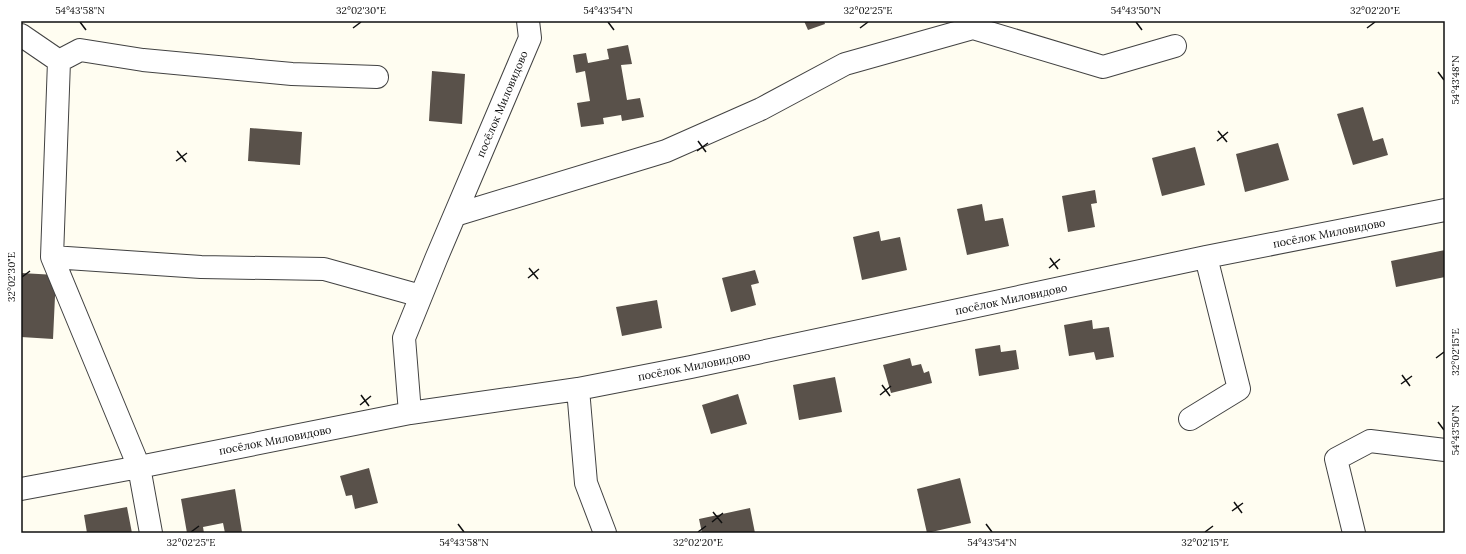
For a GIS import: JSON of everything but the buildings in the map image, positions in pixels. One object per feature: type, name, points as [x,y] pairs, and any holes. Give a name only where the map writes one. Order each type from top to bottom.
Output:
[{"type":"street","name":"посёлок Миловидово","points":[[410,413],[404,338],[530,38],[528,21]]},
{"type":"street","points":[[455,215],[666,151],[761,108],[845,64],[973,28],[1103,67],[1175,46]]},
{"type":"street","points":[[21,35],[59,61]]},
{"type":"street","points":[[59,61],[80,50],[143,60],[292,74],[377,77]]},
{"type":"street","points":[[59,61],[52,258],[139,467],[151,533]]},
{"type":"street","name":"посёлок Миловидово","points":[[21,489],[410,413],[578,389],[691,367],[1206,257],[1445,210]]},
{"type":"street","points":[[1190,419],[1239,389],[1206,257]]},
{"type":"street","points":[[52,258],[201,267],[324,269],[421,296]]},
{"type":"street","points":[[578,389],[586,483],[605,533]]},
{"type":"street","points":[[1354,533],[1336,459],[1370,441],[1445,450]]}]
